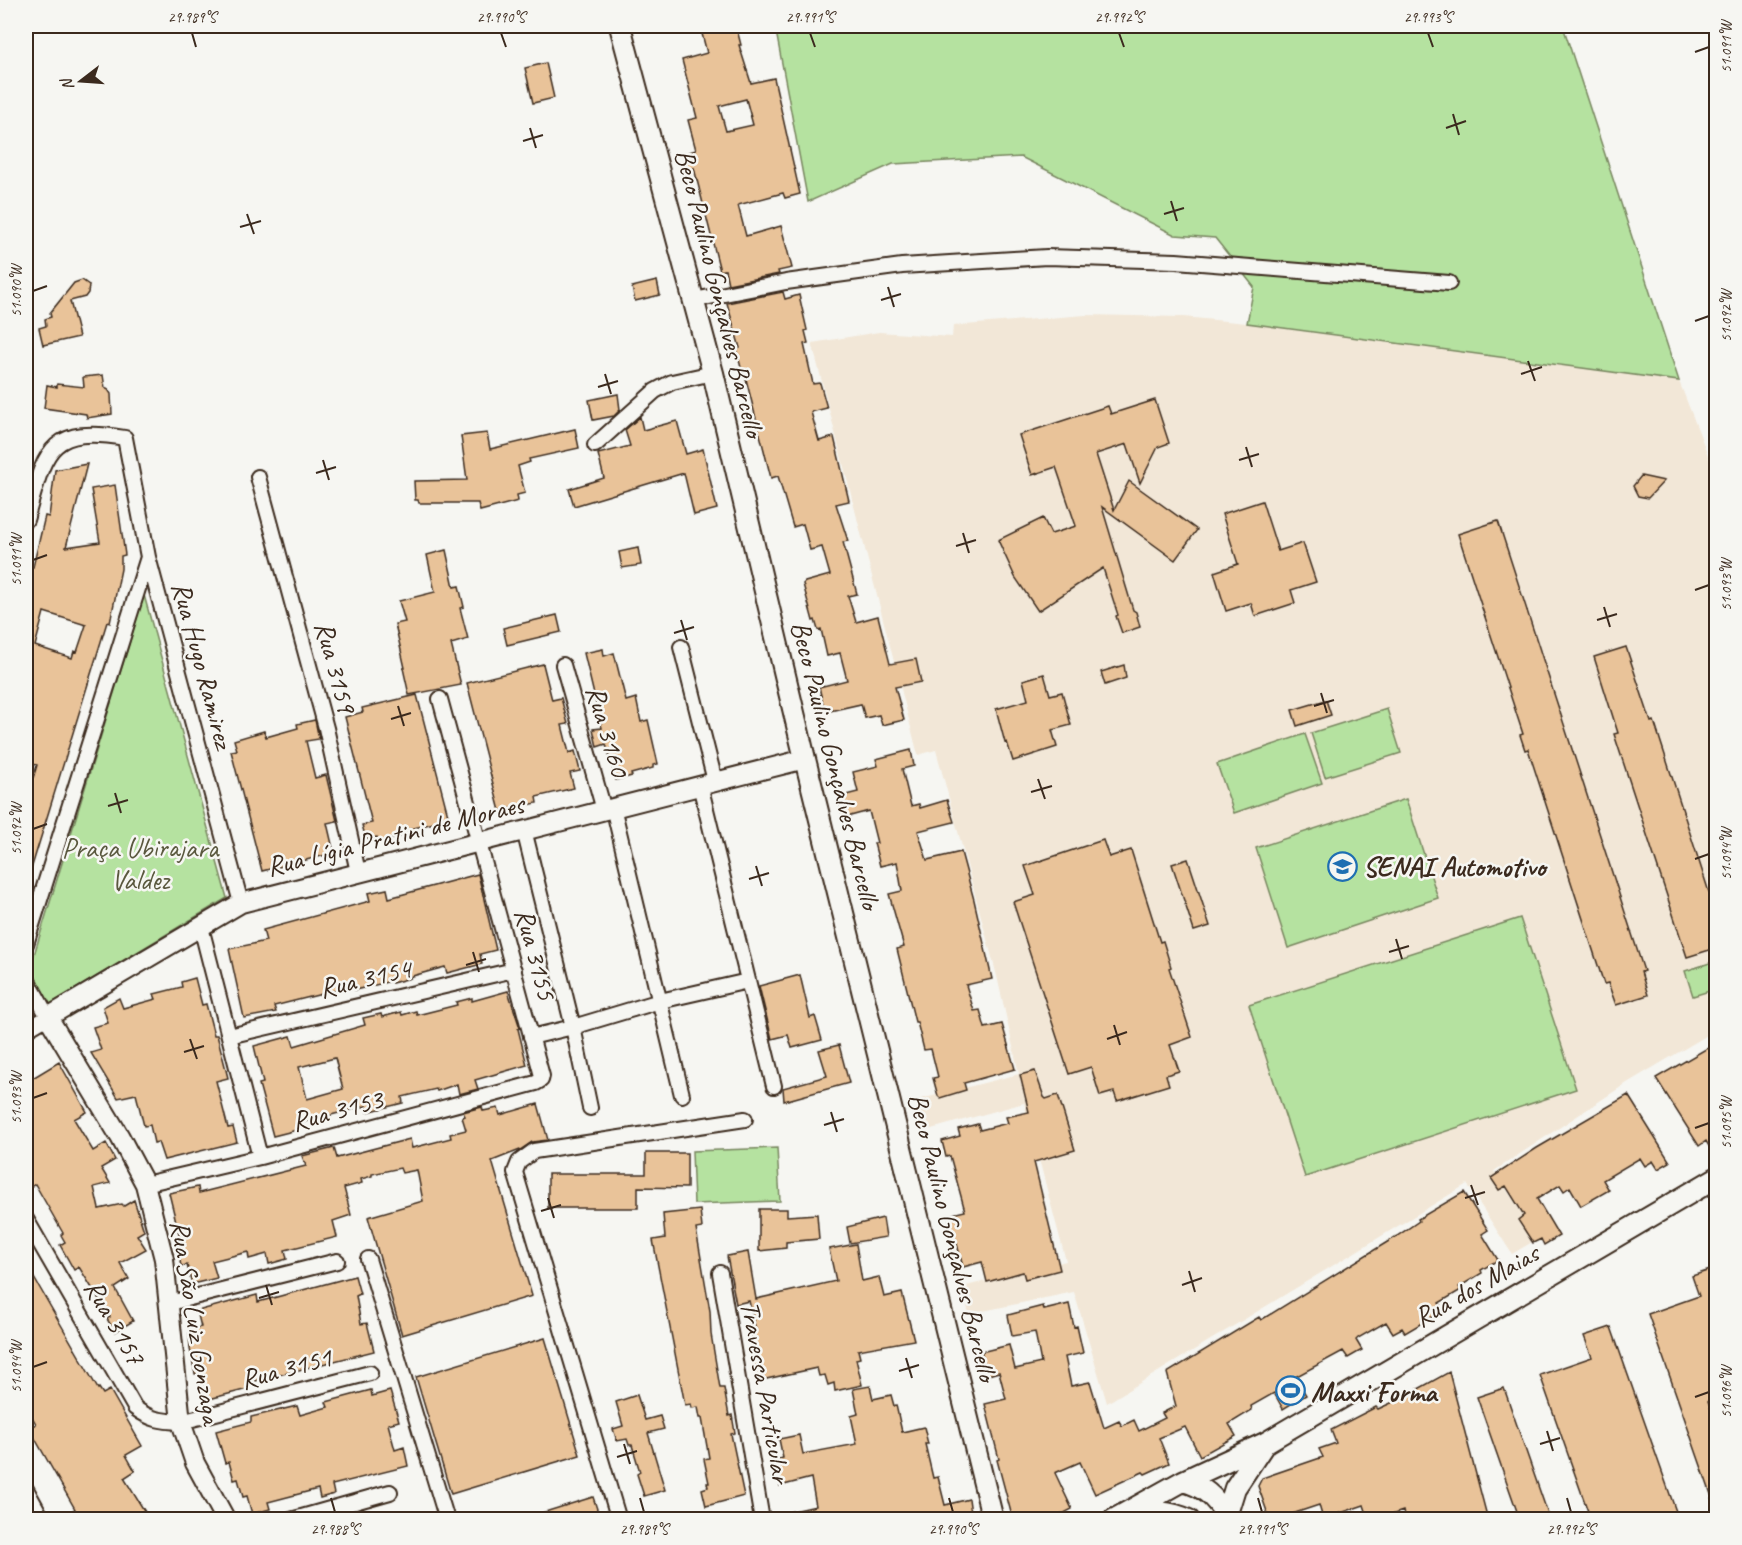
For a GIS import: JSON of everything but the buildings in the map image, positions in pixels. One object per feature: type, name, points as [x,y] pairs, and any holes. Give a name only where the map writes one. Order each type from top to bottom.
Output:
[{"type":"main road","name":"Beco Paulino Gonçalves Barcello","points":[[620,26],[713,373],[805,759],[993,1520]]},
{"type":"main road","name":"Rua dos Maias","points":[[1121,1516],[1265,1443],[1716,1178]]},
{"type":"main road","name":"Rua dos Maias","points":[[1225,1517],[1235,1488],[1265,1443]]},
{"type":"main road","points":[[1196,1479],[1217,1501],[1225,1517]]},
{"type":"main road","points":[[1195,1520],[1196,1479]]},
{"type":"main road","name":"Rua dos Maias","points":[[1121,1516],[1153,1511],[1177,1514],[1189,1520]]},
{"type":"street","points":[[694,300],[786,282],[902,266],[1047,256],[1176,261],[1449,283]]},
{"type":"street","points":[[595,446],[655,391],[672,382],[713,373]]},
{"type":"street","name":"Rua Hugo Ramirez","points":[[26,520],[44,460],[52,449],[68,438],[87,434],[125,438],[148,557],[241,903]]},
{"type":"street","name":"Rua 3159","points":[[258,477],[326,728],[358,873]]},
{"type":"street","points":[[26,944],[148,557]]},
{"type":"street","points":[[681,647],[748,981],[774,1086]]},
{"type":"street","name":"Rua 3160","points":[[562,665],[608,809],[660,1001],[682,1095]]},
{"type":"street","name":"Rua 3155","points":[[440,699],[514,970],[541,1080]]},
{"type":"street","name":"Rua Lígia Pratini de Moraes","points":[[26,1030],[241,903],[805,759]]},
{"type":"street","points":[[524,830],[573,1027],[590,1108]]},
{"type":"street","points":[[201,927],[260,1157]]},
{"type":"street","name":"Rua 3154","points":[[229,1036],[514,970]]},
{"type":"street","name":"Rua São Luiz Gonzaga","points":[[26,977],[145,1184],[164,1259],[181,1422],[195,1463],[226,1520]]},
{"type":"street","points":[[531,1037],[660,1001],[748,981]]},
{"type":"street","name":"Rua 3153","points":[[145,1184],[260,1157],[541,1080]]},
{"type":"street","points":[[619,1520],[515,1172],[519,1162],[534,1151],[745,1119]]},
{"type":"street","name":"Rua 3157","points":[[26,1219],[135,1408],[147,1417],[181,1422]]},
{"type":"street","points":[[368,1259],[447,1520]]},
{"type":"street","points":[[170,1303],[337,1261]]},
{"type":"street","name":"Travessa Particular","points":[[720,1273],[762,1520]]},
{"type":"street","name":"Rua 3151","points":[[181,1422],[370,1373]]},
{"type":"street","points":[[26,1489],[43,1520]]},
{"type":"street","points":[[291,1520],[390,1492]]},
{"type":"shaded area","name":"SENAI Automotivo","points":[[1085,315],[1183,317],[1247,323],[1679,381],[1716,476],[1716,1030],[1627,1083],[1494,1171],[1539,1238],[1512,1254],[1467,1184],[1107,1403],[1074,1292],[969,1314],[962,1287],[1066,1261],[1024,1103],[924,1131],[917,1100],[1019,1074],[997,976],[936,750],[918,755],[812,343],[879,332],[952,337],[953,326]]},
{"type":"green space","points":[[775,26],[1563,26],[1679,381],[1247,323],[1254,287],[1215,238],[1175,235],[1021,157],[893,164],[808,202]]},
{"type":"green space","name":"Praça Ubirajara Valdez","points":[[144,595],[227,898],[49,1005],[29,971]]},
{"type":"green space","points":[[1387,709],[1401,753],[1325,777],[1311,733]]},
{"type":"green space","points":[[1305,734],[1322,783],[1234,813],[1217,764]]},
{"type":"green space","points":[[1406,799],[1438,898],[1288,948],[1256,848]]},
{"type":"green space","points":[[1520,918],[1576,1089],[1305,1177],[1249,1005]]},
{"type":"green space","points":[[1716,961],[1716,989],[1693,996],[1685,971]]},
{"type":"green space","points":[[777,1148],[780,1201],[694,1204],[692,1151]]},
{"type":"place","name":"SENAI Automotivo","points":[[1342,866]]},
{"type":"place","name":"Maxxi Forma","points":[[1290,1391]]}]
